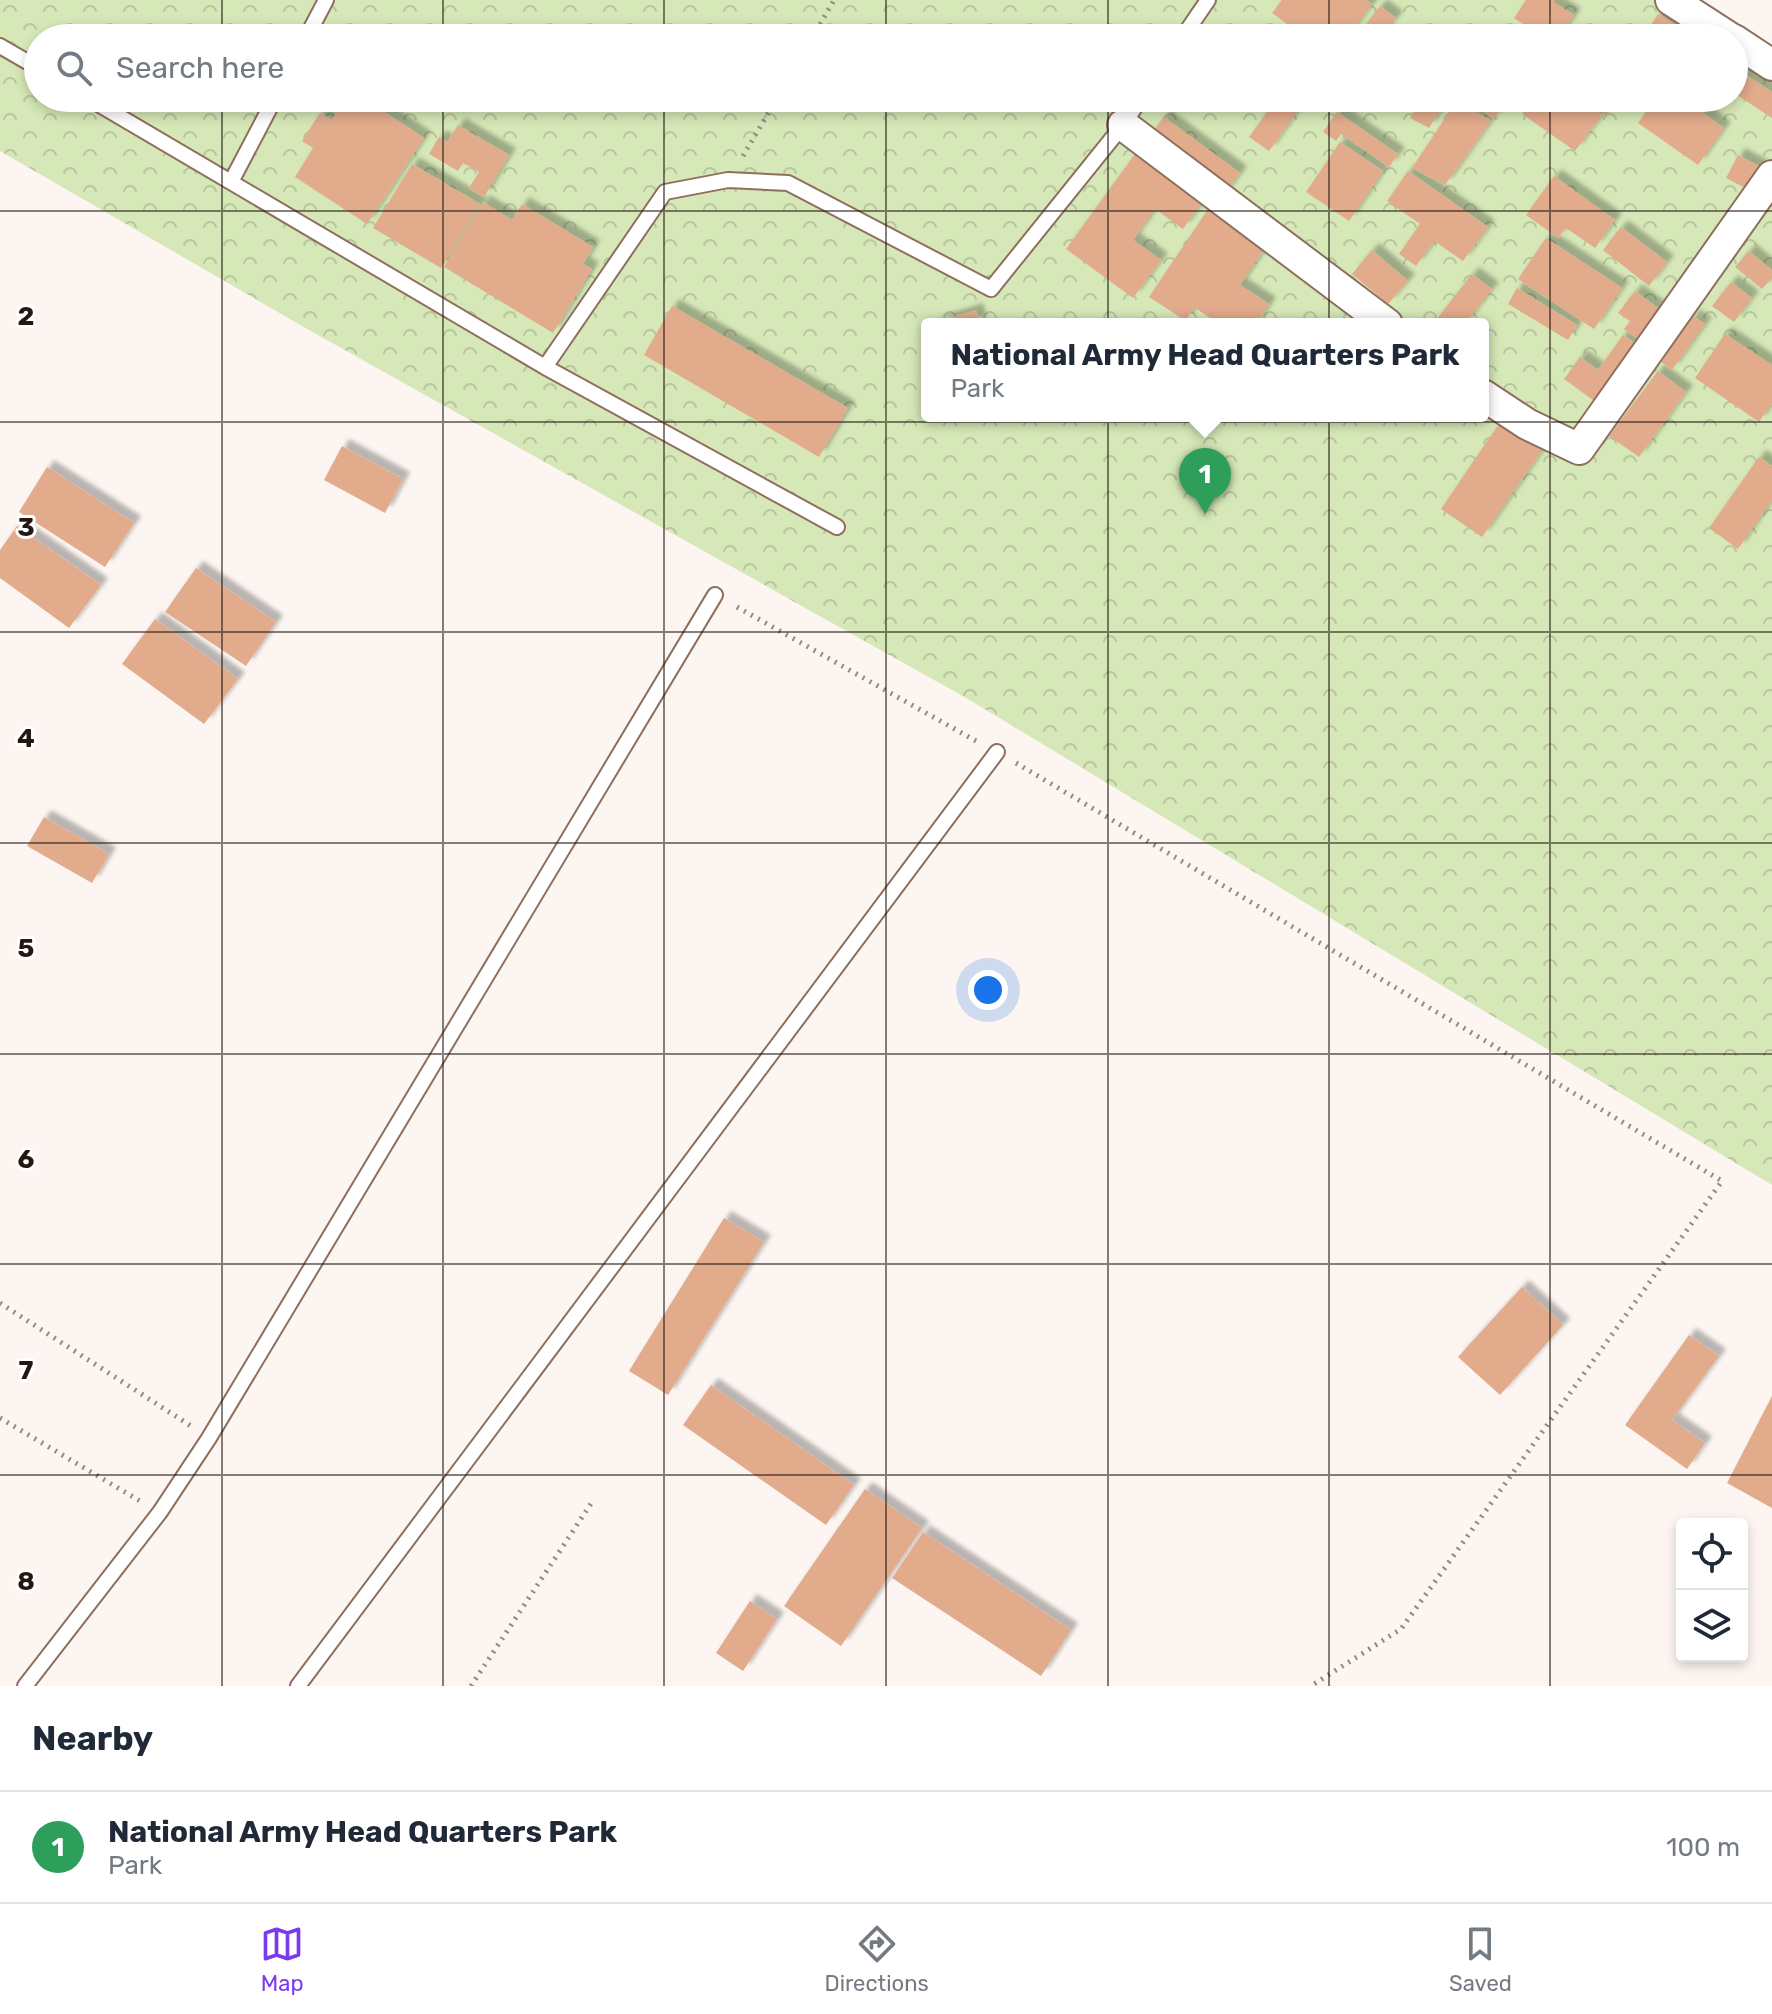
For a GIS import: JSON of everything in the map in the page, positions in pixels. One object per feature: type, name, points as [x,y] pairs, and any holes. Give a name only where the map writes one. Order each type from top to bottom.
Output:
[{"type":"street","points":[[1671,0],[1709,24]]},
{"type":"street","points":[[1748,49],[1772,65]]},
{"type":"street","points":[[1123,125],[1379,318]]},
{"type":"street","points":[[1489,399],[1527,424],[1579,449],[1772,176]]},
{"type":"lane","points":[[313,24],[326,0]]},
{"type":"lane","points":[[1192,24],[1208,0]]},
{"type":"lane","points":[[0,46],[24,60]]},
{"type":"lane","points":[[112,112],[545,367],[837,527]]},
{"type":"lane","points":[[231,182],[268,112]]},
{"type":"lane","points":[[545,367],[665,192],[728,180],[788,183],[991,289],[1132,112]]},
{"type":"lane","points":[[25,1686],[160,1512],[209,1438],[715,595]]},
{"type":"lane","points":[[298,1686],[997,752]]},
{"type":"path","points":[[820,24],[834,0]]},
{"type":"path","points":[[728,180],[769,112]]},
{"type":"path","points":[[715,595],[997,752],[1722,1181],[1401,1629],[1311,1686]]},
{"type":"path","points":[[0,1303],[209,1438]]},
{"type":"path","points":[[0,1418],[160,1512]]},
{"type":"path","points":[[471,1686],[594,1499]]},
{"type":"green space","points":[[0,0],[1687,0],[1723,24],[24,24],[24,112],[1748,112],[1748,41],[1772,57],[1772,1185],[968,699],[309,330],[0,151]]},
{"type":"building","points":[[1282,0],[1367,0],[1372,4],[1357,24],[1287,24],[1272,13]]},
{"type":"building","points":[[1526,0],[1555,0],[1553,2],[1574,15],[1568,24],[1523,24],[1514,18]]},
{"type":"building","points":[[1380,6],[1396,18],[1391,24],[1366,24]]},
{"type":"building","points":[[1658,14],[1674,24],[1652,24]]},
{"type":"building","points":[[1748,76],[1772,92],[1772,118],[1748,102]]},
{"type":"building","points":[[337,112],[384,112],[424,138],[367,224],[295,177],[313,148],[302,141],[320,113],[332,120]]},
{"type":"building","points":[[1267,112],[1297,112],[1269,151],[1249,137]]},
{"type":"building","points":[[1337,112],[1398,154],[1389,167],[1341,134],[1336,141],[1323,132]]},
{"type":"building","points":[[1414,112],[1439,112],[1429,128],[1410,118]]},
{"type":"building","points":[[1449,112],[1476,112],[1491,121],[1445,185],[1412,168]]},
{"type":"building","points":[[1484,112],[1499,112],[1494,119]]},
{"type":"building","points":[[1598,112],[1602,115],[1575,151],[1522,114]]},
{"type":"building","points":[[1646,112],[1702,112],[1724,128],[1698,165],[1638,123]]},
{"type":"building","points":[[1164,117],[1240,173],[1224,195],[1147,139]]},
{"type":"building","points":[[458,125],[509,155],[484,197],[469,188],[479,172],[463,163],[458,171],[429,154],[439,137],[447,142]]},
{"type":"building","points":[[1340,142],[1383,171],[1349,221],[1306,192]]},
{"type":"building","points":[[1135,154],[1202,202],[1183,229],[1155,209],[1133,240],[1161,260],[1133,298],[1066,249]]},
{"type":"building","points":[[1738,155],[1761,167],[1749,190],[1726,178]]},
{"type":"building","points":[[412,164],[480,204],[441,268],[373,228]]},
{"type":"building","points":[[1408,171],[1488,227],[1463,261],[1434,241],[1416,266],[1399,254],[1420,224],[1387,201]]},
{"type":"building","points":[[1554,176],[1615,220],[1595,248],[1566,228],[1558,238],[1526,215]]},
{"type":"building","points":[[483,202],[512,220],[522,204],[593,247],[583,264],[592,269],[553,333],[444,267]]},
{"type":"building","points":[[1211,205],[1268,244],[1240,285],[1269,304],[1260,318],[1210,318],[1194,307],[1188,318],[1181,318],[1149,297]]},
{"type":"building","points":[[1621,227],[1667,262],[1649,286],[1603,250]]},
{"type":"building","points":[[1546,238],[1622,288],[1594,329],[1518,279]]},
{"type":"building","points":[[1372,250],[1408,281],[1388,304],[1352,274]]},
{"type":"building","points":[[1749,251],[1772,270],[1772,278],[1762,289],[1735,267]]},
{"type":"building","points":[[1472,274],[1492,289],[1470,318],[1438,318]]},
{"type":"building","points":[[1731,282],[1752,298],[1734,322],[1712,306]]},
{"type":"building","points":[[1517,288],[1577,325],[1568,340],[1508,304]]},
{"type":"building","points":[[1635,291],[1662,311],[1640,341],[1624,329],[1630,321],[1618,313]]},
{"type":"building","points":[[672,306],[848,408],[819,457],[644,355]]},
{"type":"building","points":[[976,310],[978,318],[951,318]]},
{"type":"building","points":[[1693,316],[1705,324],[1672,370],[1661,362]]},
{"type":"building","points":[[1725,334],[1772,365],[1772,403],[1759,422],[1695,378]]},
{"type":"building","points":[[1623,335],[1638,345],[1597,403],[1564,379],[1580,357],[1598,370]]},
{"type":"building","points":[[1658,371],[1686,392],[1639,457],[1609,436]]},
{"type":"building","points":[[1503,418],[1545,446],[1482,537],[1441,509]]},
{"type":"building","points":[[342,446],[403,479],[385,513],[324,480]]},
{"type":"building","points":[[1759,457],[1772,466],[1772,500],[1738,549],[1709,528]]},
{"type":"building","points":[[47,467],[134,523],[105,567],[19,512]]},
{"type":"building","points":[[17,526],[101,585],[69,628],[0,578],[0,550]]},
{"type":"building","points":[[196,568],[276,622],[246,666],[165,612]]},
{"type":"building","points":[[155,619],[238,679],[204,724],[122,664]]},
{"type":"building","points":[[44,817],[109,854],[92,883],[27,846]]},
{"type":"building","points":[[724,1218],[764,1242],[668,1395],[629,1371]]},
{"type":"building","points":[[1522,1287],[1563,1325],[1500,1395],[1458,1357]]},
{"type":"building","points":[[1689,1335],[1719,1356],[1672,1420],[1705,1443],[1687,1469],[1625,1425]]},
{"type":"building","points":[[711,1385],[854,1485],[826,1525],[683,1425]]},
{"type":"building","points":[[1772,1396],[1772,1508],[1727,1483]]},
{"type":"building","points":[[865,1489],[922,1528],[841,1646],[784,1606]]},
{"type":"building","points":[[923,1532],[1071,1630],[1041,1676],[892,1578]]},
{"type":"building","points":[[750,1601],[777,1619],[743,1671],[716,1653]]},
{"type":"place","name":"National Army Head Quarters Park","points":[[1205,514]]}]
